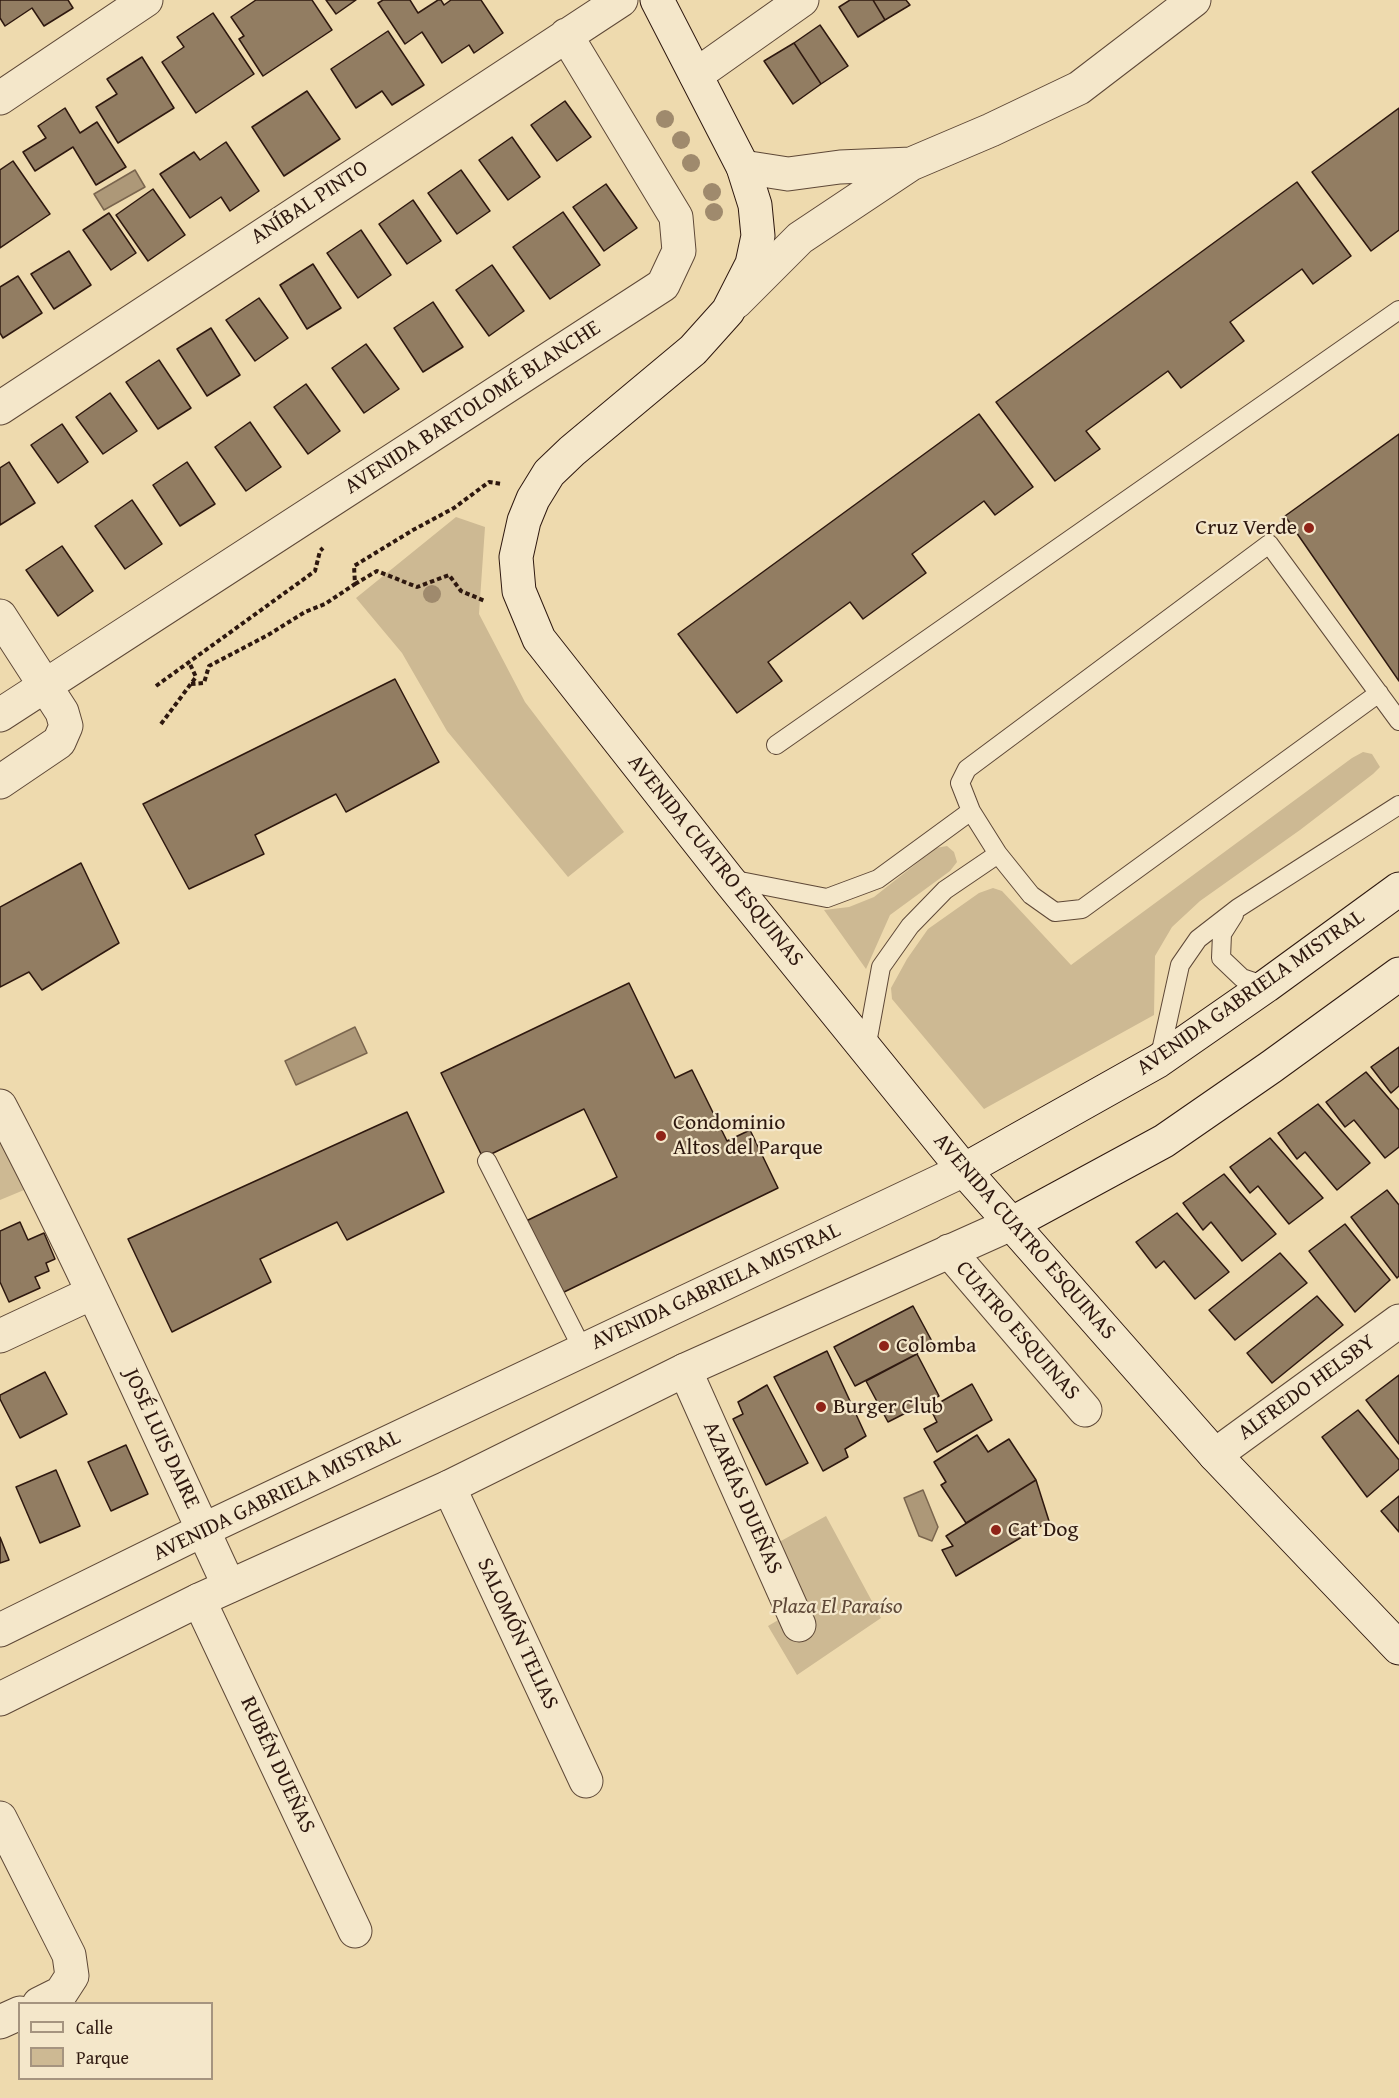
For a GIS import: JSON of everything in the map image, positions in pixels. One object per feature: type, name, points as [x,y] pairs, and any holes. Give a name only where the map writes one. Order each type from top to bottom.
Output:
[{"type":"street","points":[[0,98],[146,0]]},
{"type":"street","name":"ANÍBAL PINTO","points":[[0,408],[621,0]]},
{"type":"street","name":"AVENIDA CUATRO ESQUINAS","points":[[657,0],[743,167],[755,205],[758,236],[752,264],[728,311],[693,350],[549,473],[533,499],[524,521],[516,557],[519,591],[538,639],[728,879],[964,1170],[1215,1455],[1399,1648]]},
{"type":"street","points":[[696,75],[802,0]]},
{"type":"street","points":[[728,311],[800,238],[910,164],[991,130],[1079,88],[1194,0]]},
{"type":"street","name":"AVENIDA BARTOLOMÉ BLANCHE","points":[[0,715],[663,285],[679,251],[676,217],[566,34]]},
{"type":"street","points":[[743,167],[788,174],[840,167],[910,164]]},
{"type":"street","points":[[0,616],[62,712],[66,726],[59,742],[0,782]]},
{"type":"street","name":"AVENIDA GABRIELA MISTRAL","points":[[0,1630],[203,1530],[964,1170],[1158,1062],[1399,889]]},
{"type":"street","points":[[0,1699],[199,1600],[449,1486],[686,1370],[1011,1224],[1164,1141],[1399,974]]},
{"type":"street","name":"JOSÉ LUIS DAIRE","points":[[0,1106],[45,1191],[152,1415],[229,1586]]},
{"type":"street","name":"CUATRO ESQUINAS","points":[[949,1251],[1085,1410]]},
{"type":"street","points":[[0,1336],[92,1293]]},
{"type":"street","name":"ALFREDO HELSBY","points":[[1215,1455],[1399,1321]]},
{"type":"street","name":"AZARÍAS DUEÑAS","points":[[686,1370],[799,1625]]},
{"type":"street","name":"SALOMÓN TELIAS","points":[[449,1486],[585,1781]]},
{"type":"street","name":"RUBÉN DUEÑAS","points":[[199,1600],[355,1930]]},
{"type":"street","points":[[0,1818],[69,1955],[72,1976],[61,1993],[43,2002]]},
{"type":"street","points":[[0,2022],[18,2014]]},
{"type":"lane","points":[[776,745],[1399,310]]},
{"type":"lane","points":[[1379,693],[1082,909],[1055,912],[1031,895],[998,854],[971,811],[960,783],[967,769],[1269,544],[1379,693],[1399,721]]},
{"type":"lane","points":[[1158,1062],[1180,965],[1198,939],[1238,908],[1399,805]]},
{"type":"lane","points":[[728,879],[827,898],[878,879],[971,811]]},
{"type":"lane","points":[[866,1049],[881,968],[910,926],[945,890],[998,854]]},
{"type":"lane","points":[[1238,908],[1222,934],[1221,958],[1242,978],[1266,986]]},
{"type":"lane","points":[[488,1161],[583,1350]]},
{"type":"path","points":[[355,584],[354,566],[454,508],[489,482],[510,485]]},
{"type":"path","points":[[156,686],[315,571],[320,551],[328,544]]},
{"type":"path","points":[[191,684],[204,683],[209,666],[268,635],[305,612],[325,604],[377,570],[417,587],[449,575],[461,591],[485,601]]},
{"type":"path","points":[[161,724],[196,677],[189,662]]},
{"type":"green space","points":[[456,517],[485,527],[479,614],[525,702],[624,832],[568,877],[447,731],[402,653],[356,598]]},
{"type":"green space","points":[[1363,752],[1372,754],[1380,767],[1373,774],[1300,830],[1200,901],[1172,927],[1155,956],[1154,1015],[984,1109],[892,999],[891,988],[907,959],[928,929],[979,893],[993,888],[1002,891],[1071,965]]},
{"type":"green space","points":[[947,846],[954,852],[957,862],[950,871],[890,915],[866,969],[824,910],[849,907],[874,897],[936,848]]},
{"type":"green space","points":[[0,1140],[24,1190],[0,1200]]},
{"type":"green space","name":"Plaza El Paraíso","points":[[826,1516],[881,1618],[797,1675],[768,1626],[804,1605],[772,1546]]},
{"type":"shaded area","points":[[135,170],[145,187],[104,210],[94,194]]},
{"type":"shaded area","points":[[355,1027],[367,1053],[296,1085],[285,1061]]},
{"type":"shaded area","points":[[923,1490],[938,1527],[932,1541],[919,1536],[904,1498]]},
{"type":"building","points":[[0,0],[68,0],[73,8],[44,26],[32,8],[5,26],[0,18]]},
{"type":"building","points":[[256,0],[312,0],[332,30],[263,76],[239,39],[244,36],[231,17]]},
{"type":"building","points":[[326,0],[356,0],[336,14]]},
{"type":"building","points":[[383,0],[410,0],[418,13],[438,0],[441,0],[444,5],[451,0],[481,0],[503,33],[474,53],[469,45],[442,63],[422,32],[405,44],[378,3]]},
{"type":"building","points":[[850,0],[873,0],[885,20],[858,37],[839,7]]},
{"type":"building","points":[[873,0],[906,0],[910,5],[885,20]]},
{"type":"building","points":[[213,13],[254,74],[196,113],[162,62],[184,47],[177,37]]},
{"type":"building","points":[[820,25],[848,66],[821,84],[794,43]]},
{"type":"building","points":[[388,31],[424,85],[392,105],[382,91],[356,108],[331,69]]},
{"type":"building","points":[[794,43],[821,84],[793,104],[764,61]]},
{"type":"building","points":[[142,57],[174,108],[118,143],[96,107],[117,94],[107,79]]},
{"type":"building","points":[[307,91],[340,139],[284,176],[252,127]]},
{"type":"building","points":[[565,101],[591,137],[557,161],[531,125]]},
{"type":"building","points":[[65,108],[80,133],[97,122],[126,167],[96,185],[73,147],[35,171],[23,152],[46,138],[38,126]]},
{"type":"building","points":[[1399,108],[1399,230],[1371,251],[1312,172]]},
{"type":"building","points":[[512,137],[540,177],[508,200],[479,160]]},
{"type":"building","points":[[226,142],[259,191],[230,211],[221,197],[190,218],[160,174],[194,152],[200,160]]},
{"type":"building","points":[[13,161],[50,214],[0,248],[0,170]]},
{"type":"building","points":[[461,170],[490,211],[457,234],[428,193]]},
{"type":"building","points":[[1297,182],[1351,256],[1313,284],[1302,269],[1230,322],[1244,341],[1181,388],[1168,371],[1086,431],[1100,449],[1055,481],[996,402]]},
{"type":"building","points":[[606,184],[637,228],[604,251],[573,207]]},
{"type":"building","points":[[153,189],[185,235],[148,261],[116,215]]},
{"type":"building","points":[[413,200],[441,241],[407,264],[379,224]]},
{"type":"building","points":[[563,212],[600,265],[550,299],[513,247]]},
{"type":"building","points":[[109,213],[136,253],[111,270],[83,230]]},
{"type":"building","points":[[361,230],[391,275],[358,298],[327,253]]},
{"type":"building","points":[[69,251],[91,285],[54,309],[31,274]]},
{"type":"building","points":[[313,264],[341,308],[307,329],[280,285]]},
{"type":"building","points":[[492,265],[524,311],[489,336],[456,290]]},
{"type":"building","points":[[18,276],[42,313],[3,338],[0,333],[0,287]]},
{"type":"building","points":[[259,298],[288,338],[255,361],[226,320]]},
{"type":"building","points":[[433,302],[463,347],[423,372],[394,328]]},
{"type":"building","points":[[211,328],[240,375],[207,396],[177,349]]},
{"type":"building","points":[[366,344],[399,389],[364,413],[332,368]]},
{"type":"building","points":[[159,360],[191,408],[158,429],[126,382]]},
{"type":"building","points":[[306,384],[340,431],[308,454],[274,407]]},
{"type":"building","points":[[110,393],[137,431],[103,454],[76,417]]},
{"type":"building","points":[[979,414],[1033,487],[995,515],[984,501],[912,554],[926,573],[863,619],[850,602],[768,662],[782,681],[737,713],[678,634]]},
{"type":"building","points":[[250,422],[281,467],[246,491],[215,447]]},
{"type":"building","points":[[62,424],[88,462],[58,483],[31,445]]},
{"type":"building","points":[[1399,434],[1399,681],[1285,516]]},
{"type":"building","points":[[9,462],[35,503],[0,525],[0,468]]},
{"type":"building","points":[[187,462],[215,504],[180,526],[153,485]]},
{"type":"building","points":[[132,500],[162,544],[125,569],[95,526]]},
{"type":"building","points":[[62,546],[93,591],[58,616],[26,570]]},
{"type":"building","points":[[395,679],[439,762],[346,812],[336,794],[255,835],[264,854],[189,889],[143,804]]},
{"type":"building","points":[[81,863],[119,943],[42,990],[29,972],[0,987],[0,907]]},
{"type":"building","name":"Condominio Altos del Parque","points":[[629,983],[675,1078],[692,1070],[727,1141],[750,1130],[778,1188],[560,1294],[524,1222],[617,1177],[584,1109],[483,1158],[441,1073]]},
{"type":"building","points":[[1399,1047],[1399,1086],[1391,1093],[1371,1067]]},
{"type":"building","points":[[1366,1072],[1399,1110],[1399,1147],[1385,1158],[1354,1120],[1345,1127],[1326,1102]]},
{"type":"building","points":[[1318,1104],[1370,1163],[1337,1190],[1305,1152],[1297,1159],[1278,1133]]},
{"type":"building","points":[[407,1112],[444,1192],[347,1240],[337,1222],[260,1259],[271,1282],[172,1332],[128,1239]]},
{"type":"building","points":[[1270,1138],[1323,1198],[1289,1224],[1258,1186],[1250,1193],[1230,1167]]},
{"type":"building","points":[[1224,1174],[1276,1234],[1242,1261],[1211,1222],[1203,1230],[1183,1203]]},
{"type":"building","points":[[1387,1190],[1399,1205],[1399,1276],[1397,1278],[1351,1217]]},
{"type":"building","points":[[1177,1213],[1229,1272],[1195,1299],[1164,1261],[1156,1268],[1136,1242]]},
{"type":"building","points":[[20,1222],[28,1240],[44,1233],[55,1259],[46,1263],[49,1271],[35,1277],[40,1288],[9,1302],[0,1282],[0,1231]]},
{"type":"building","points":[[1345,1224],[1390,1280],[1355,1312],[1309,1251]]},
{"type":"building","points":[[1280,1253],[1307,1283],[1235,1340],[1209,1310]]},
{"type":"building","points":[[1317,1296],[1343,1325],[1272,1383],[1247,1353]]},
{"type":"building","name":"Colomba","points":[[913,1306],[934,1345],[855,1386],[834,1347]]},
{"type":"building","name":"Burger Club","points":[[827,1351],[866,1436],[845,1449],[848,1457],[823,1471],[774,1377]]},
{"type":"building","points":[[917,1354],[939,1396],[888,1422],[866,1381]]},
{"type":"building","points":[[45,1372],[67,1414],[20,1438],[0,1395]]},
{"type":"building","points":[[1399,1375],[1399,1444],[1366,1400]]},
{"type":"building","points":[[972,1384],[992,1420],[937,1452],[924,1429],[937,1422],[930,1408]]},
{"type":"building","points":[[767,1385],[808,1463],[766,1485],[733,1419],[743,1414],[738,1402]]},
{"type":"building","points":[[1358,1410],[1399,1460],[1399,1469],[1367,1497],[1322,1437]]},
{"type":"building","points":[[977,1435],[988,1452],[1009,1439],[1036,1480],[966,1523],[941,1485],[946,1482],[934,1462]]},
{"type":"building","points":[[126,1445],[148,1494],[111,1511],[88,1462]]},
{"type":"building","points":[[56,1470],[80,1526],[40,1543],[16,1487]]},
{"type":"building","name":"Cat Dog","points":[[1036,1480],[1049,1521],[956,1576],[942,1550],[953,1546],[946,1536]]},
{"type":"building","points":[[1399,1496],[1399,1532],[1381,1511]]},
{"type":"building","points":[[0,1537],[9,1560],[0,1563]]},
{"type":"place","name":"Cruz Verde","points":[[1309,528]]},
{"type":"place","name":"Condominio Altos del Parque","points":[[661,1136]]},
{"type":"place","name":"Colomba","points":[[884,1346]]},
{"type":"place","name":"Burger Club","points":[[821,1407]]},
{"type":"place","name":"Cat Dog","points":[[996,1530]]}]
